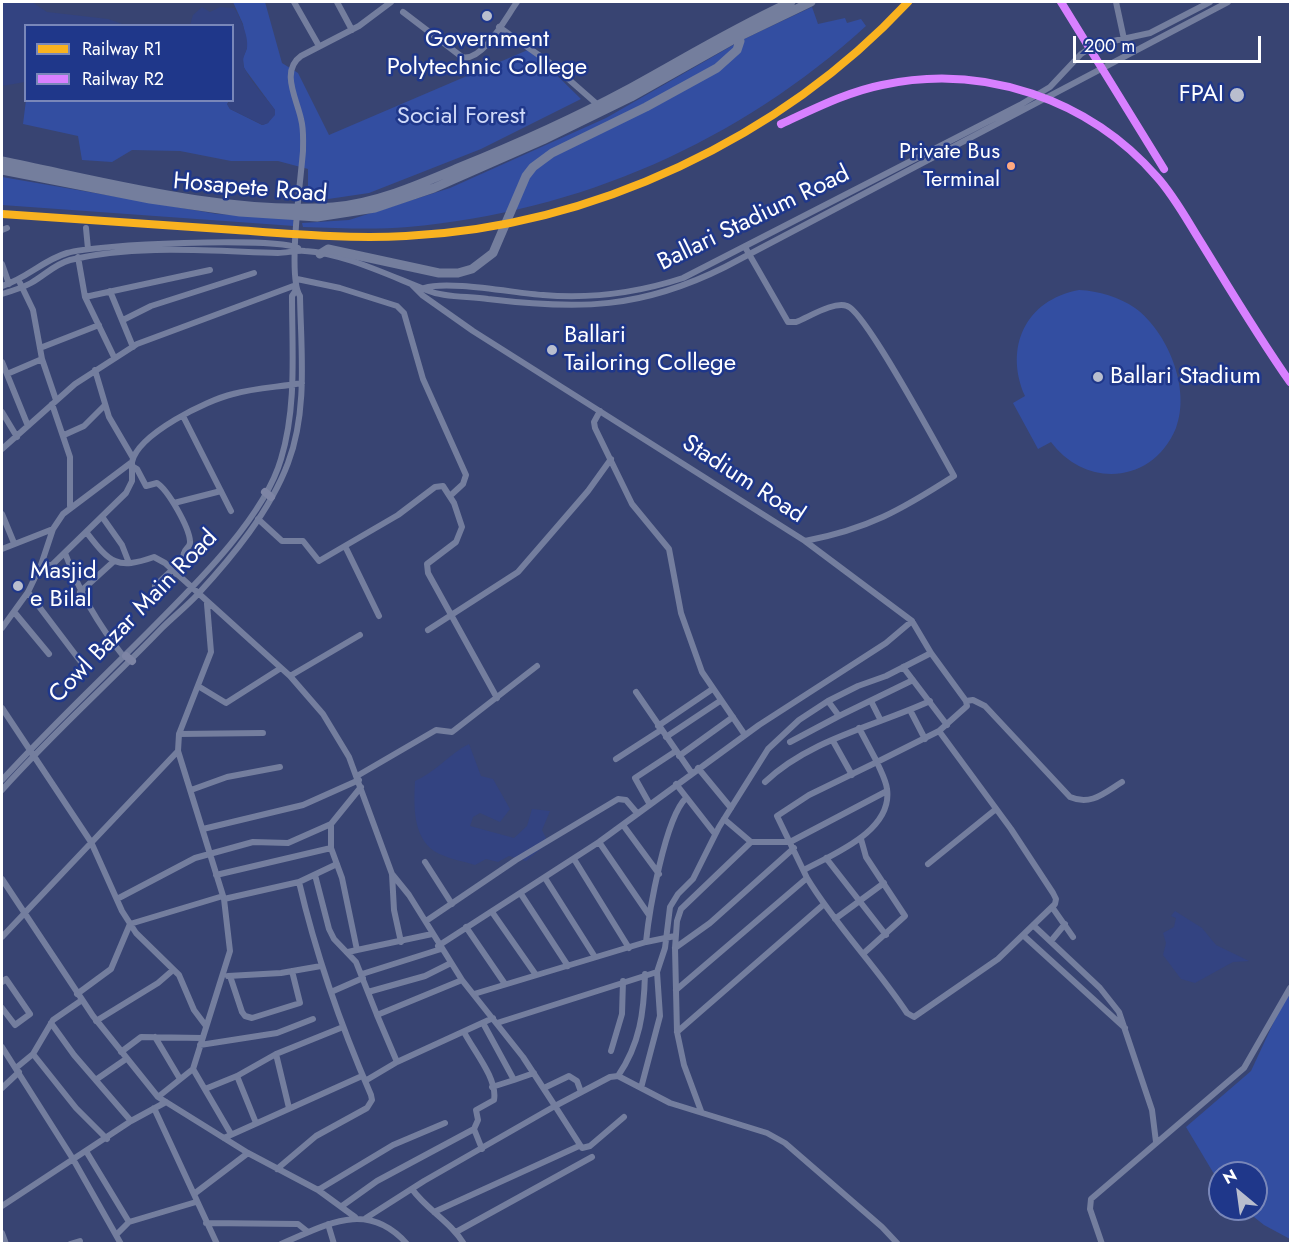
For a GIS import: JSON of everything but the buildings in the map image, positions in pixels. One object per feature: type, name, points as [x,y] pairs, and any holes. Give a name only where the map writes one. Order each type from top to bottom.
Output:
[{"type":"highway","name":"Hosapete Road","points":[[2,160],[198,199],[298,212],[375,199],[419,185],[488,156],[598,105],[791,2]]},
{"type":"highway","name":"Hosapete Road","points":[[2,170],[194,206],[339,215],[375,208],[435,188],[631,97],[736,33],[811,2]]},
{"type":"highway","points":[[320,254],[326,249],[335,250],[439,273],[458,273],[472,269],[493,253],[532,167],[552,153],[646,107],[717,68],[733,55],[739,45],[736,33]]},
{"type":"street","points":[[294,2],[318,46]]},
{"type":"street","points":[[337,2],[352,30]]},
{"type":"street","points":[[2,780],[127,658],[198,595],[258,519],[268,495],[289,463],[302,383],[300,296],[296,285],[292,250],[298,212],[304,133],[292,89],[291,68],[294,61],[318,46],[352,30],[391,2]]},
{"type":"street","points":[[403,12],[462,57],[468,58],[480,52],[517,2]]},
{"type":"street","points":[[1116,2],[1124,39]]},
{"type":"street","name":"Ballari Stadium Road","points":[[424,288],[448,286],[557,295],[613,295],[644,290],[691,275],[991,120],[1050,87],[1081,54],[1095,45],[1150,33],[1210,2]]},
{"type":"street","name":"Ballari Stadium Road","points":[[424,288],[430,292],[556,305],[610,304],[649,298],[697,282],[1228,2]]},
{"type":"street","points":[[499,27],[550,63],[598,105]]},
{"type":"street","points":[[991,120],[994,127]]},
{"type":"street","points":[[86,228],[88,249]]},
{"type":"street","points":[[2,286],[19,280],[50,260],[76,250],[198,243],[292,250]]},
{"type":"street","name":"Stadium Road","points":[[411,284],[422,295],[473,331],[599,413],[805,541],[867,526],[906,507],[954,476],[885,355],[853,308],[840,305],[796,322],[788,322],[745,247]]},
{"type":"street","points":[[76,250],[85,297],[114,357]]},
{"type":"street","points":[[2,294],[22,287],[59,264],[78,259],[148,251],[303,250],[363,266],[424,288]]},
{"type":"street","points":[[2,264],[9,284]]},
{"type":"street","points":[[85,297],[210,270]]},
{"type":"street","points":[[123,320],[152,306],[254,273]]},
{"type":"street","points":[[19,280],[33,310],[42,359],[70,457],[70,506]]},
{"type":"street","points":[[2,449],[54,402],[95,370],[133,347],[184,325],[296,285],[340,288],[401,309],[406,317],[423,380],[466,476],[463,484],[450,496]]},
{"type":"street","name":"Cowl Bazar Main Road","points":[[127,658],[192,590],[268,495],[286,440],[292,385],[292,296],[296,285]]},
{"type":"street","points":[[110,291],[133,347]]},
{"type":"street","points":[[556,305],[557,295]]},
{"type":"street","points":[[40,348],[99,325]]},
{"type":"street","points":[[7,374],[42,359]]},
{"type":"street","points":[[2,362],[28,426]]},
{"type":"street","points":[[95,370],[105,405],[118,437],[144,485],[159,483],[174,503],[190,542],[183,555],[183,565],[155,586]]},
{"type":"street","points":[[2,628],[28,592],[41,565],[53,529],[70,506],[132,462],[146,441],[183,416],[232,394],[302,383]]},
{"type":"street","points":[[64,435],[79,430],[105,405]]},
{"type":"street","points":[[2,412],[17,437]]},
{"type":"street","points":[[599,413],[594,422],[597,435],[632,504],[669,549],[687,632],[702,672],[711,690],[745,735]]},
{"type":"street","points":[[183,416],[231,511]]},
{"type":"street","points":[[428,630],[518,572],[588,491],[610,459]]},
{"type":"street","points":[[41,565],[52,565],[102,518],[129,488],[132,462]]},
{"type":"street","points":[[258,519],[282,541],[303,541],[319,561],[398,515],[435,487],[443,486],[461,521],[461,535],[427,564],[428,573],[449,616],[497,698]]},
{"type":"street","points":[[174,503],[221,491]]},
{"type":"street","points":[[2,514],[14,543]]},
{"type":"street","points":[[102,518],[122,545],[129,563]]},
{"type":"street","points":[[2,549],[53,529]]},
{"type":"street","points":[[87,533],[105,557],[113,562],[129,563],[154,557],[174,572],[290,676],[323,714],[349,757],[392,874],[426,921],[440,948],[462,980],[534,1073],[579,1146],[585,1148],[590,1146],[624,1117]]},
{"type":"street","points":[[805,541],[912,621],[931,653],[966,701]]},
{"type":"street","points":[[345,546],[379,616]]},
{"type":"street","points":[[65,553],[80,592],[94,617],[127,658]]},
{"type":"street","points":[[80,592],[113,562]]},
{"type":"street","points":[[28,592],[84,666]]},
{"type":"street","points":[[158,1097],[193,1069],[206,1026],[227,976],[230,938],[223,897],[178,751],[179,734],[212,645],[207,603]]},
{"type":"street","points":[[15,612],[49,654]]},
{"type":"street","points":[[331,992],[362,976],[440,948],[466,927],[521,894],[599,842],[692,772],[886,643],[912,621]]},
{"type":"street","points":[[290,676],[360,634]]},
{"type":"street","points":[[641,1088],[660,1016],[657,972],[666,948],[665,938],[673,900],[693,879],[715,834],[768,749],[799,720],[828,701],[931,653]]},
{"type":"street","points":[[203,829],[303,805],[359,781],[435,730],[452,732],[537,666]]},
{"type":"street","points":[[198,687],[226,703],[281,668]]},
{"type":"street","points":[[903,668],[947,724]]},
{"type":"street","points":[[790,742],[913,680]]},
{"type":"street","points":[[616,759],[711,690]]},
{"type":"street","points":[[636,692],[692,772]]},
{"type":"street","points":[[966,701],[973,700],[985,706],[1070,797],[1078,800],[1095,799],[1122,782]]},
{"type":"street","points":[[666,737],[720,701]]},
{"type":"street","points":[[828,701],[839,716]]},
{"type":"street","points":[[871,701],[880,719]]},
{"type":"street","points":[[765,782],[781,769],[859,728],[930,701]]},
{"type":"street","points":[[939,731],[996,809],[1056,898],[1052,908],[1024,936],[977,975],[914,1017],[907,1012],[864,953],[823,904],[807,878],[777,816],[809,795],[939,731],[963,711],[966,701]]},
{"type":"street","points":[[2,708],[91,842],[130,924],[142,940],[179,975],[194,1010],[206,1026]]},
{"type":"street","points":[[910,710],[925,739]]},
{"type":"street","points":[[650,803],[634,778],[733,717]]},
{"type":"street","points":[[804,870],[861,839],[878,821],[887,791],[877,762],[859,728]]},
{"type":"street","points":[[179,734],[263,733]]},
{"type":"street","points":[[833,741],[852,775]]},
{"type":"street","points":[[2,937],[178,751]]},
{"type":"street","points":[[2,790],[31,753]]},
{"type":"street","points":[[191,790],[227,777],[280,767]]},
{"type":"street","points":[[698,768],[731,808]]},
{"type":"street","points":[[117,899],[170,870],[209,854],[253,842],[288,843],[331,824],[359,781]]},
{"type":"street","points":[[676,784],[715,834]]},
{"type":"street","points":[[724,819],[751,842],[790,842],[887,791]]},
{"type":"street","points":[[646,942],[649,915],[659,874],[676,813],[686,798]]},
{"type":"street","points":[[426,921],[516,860],[618,799],[626,800],[637,813]]},
{"type":"street","points":[[928,864],[996,809]]},
{"type":"street","points":[[331,824],[332,848],[342,878],[357,950]]},
{"type":"street","points":[[623,825],[659,874]]},
{"type":"street","points":[[861,839],[866,857],[905,916],[864,953]]},
{"type":"street","points":[[599,842],[649,915]]},
{"type":"street","points":[[701,1111],[684,1065],[677,1032],[675,936],[681,909],[751,842]]},
{"type":"street","points":[[216,875],[332,848]]},
{"type":"street","points":[[675,948],[710,923],[794,848]]},
{"type":"street","points":[[826,858],[886,935]]},
{"type":"street","points":[[574,859],[629,948]]},
{"type":"street","points":[[425,862],[453,904]]},
{"type":"street","points":[[130,924],[223,897],[299,882],[337,864]]},
{"type":"street","points":[[392,874],[394,910],[401,942]]},
{"type":"street","points":[[315,875],[329,929],[339,946],[348,952],[362,976],[397,1062]]},
{"type":"street","points":[[545,878],[596,957]]},
{"type":"street","points":[[676,990],[807,878]]},
{"type":"street","points":[[2,879],[96,1021],[158,1097],[228,1136],[248,1154],[318,1190],[355,1217]]},
{"type":"street","points":[[277,1169],[324,1131],[367,1108],[372,1100],[321,966],[299,882]]},
{"type":"street","points":[[835,919],[884,883]]},
{"type":"street","points":[[2,896],[10,891]]},
{"type":"street","points":[[521,894],[568,966]]},
{"type":"street","points":[[677,1032],[823,904]]},
{"type":"street","points":[[1052,908],[1073,937]]},
{"type":"street","points":[[492,912],[536,975]]},
{"type":"street","points":[[77,993],[111,969],[130,924]]},
{"type":"street","points":[[1051,941],[1065,924]]},
{"type":"street","points":[[1034,925],[1100,988],[1119,1012],[1126,1028],[1133,1060],[1152,1110],[1156,1142]]},
{"type":"street","points":[[466,927],[505,984]]},
{"type":"street","points":[[348,952],[432,934]]},
{"type":"street","points":[[474,994],[646,942],[675,936]]},
{"type":"street","points":[[1024,936],[1126,1028]]},
{"type":"street","points":[[368,992],[425,976],[451,963]]},
{"type":"street","points":[[227,976],[292,971],[321,966]]},
{"type":"street","points":[[96,1021],[158,983],[172,970]]},
{"type":"street","points":[[227,976],[244,1016],[252,1018],[300,1004],[292,971]]},
{"type":"street","points":[[228,1136],[483,1023],[657,972]]},
{"type":"street","points":[[618,1076],[631,1056],[644,1017],[645,974]]},
{"type":"street","points":[[2,982],[6,979],[30,1014],[15,1025],[2,1008]]},
{"type":"street","points":[[377,1015],[462,980]]},
{"type":"street","points":[[611,1051],[616,1041],[624,1000],[623,981]]},
{"type":"street","points":[[1102,1244],[1089,1202],[1244,1068],[1290,988]]},
{"type":"street","points":[[2,1088],[33,1054],[51,1023],[81,1000]]},
{"type":"street","points":[[121,1052],[141,1037],[201,1041],[277,1033],[313,1020]]},
{"type":"street","points":[[51,1023],[74,1055],[131,1121]]},
{"type":"street","points":[[483,1023],[514,1080]]},
{"type":"street","points":[[205,1089],[237,1076],[276,1054],[343,1027]]},
{"type":"street","points":[[342,1206],[377,1180],[474,1129],[478,1120],[476,1108],[494,1100],[492,1088],[464,1032]]},
{"type":"street","points":[[155,1037],[180,1079]]},
{"type":"street","points":[[2,1047],[73,1159],[121,1244]]},
{"type":"street","points":[[33,1054],[76,1108],[107,1138]]},
{"type":"street","points":[[276,1054],[289,1108]]},
{"type":"street","points":[[97,1079],[126,1059]]},
{"type":"street","points":[[193,1069],[228,1136]]},
{"type":"street","points":[[492,1088],[534,1073]]},
{"type":"street","points":[[237,1076],[256,1123]]},
{"type":"street","points":[[544,1088],[569,1076],[577,1081],[581,1092]]},
{"type":"street","points":[[366,1218],[412,1188],[555,1106],[610,1077],[618,1076],[670,1103],[767,1133],[785,1143],[882,1227],[898,1244]]},
{"type":"street","points":[[2,1206],[131,1121],[166,1102]]},
{"type":"street","points":[[154,1108],[217,1244]]},
{"type":"street","points":[[318,1190],[393,1145],[445,1123]]},
{"type":"street","points":[[474,1129],[482,1149]]},
{"type":"street","points":[[434,1212],[579,1146]]},
{"type":"street","points":[[86,1151],[129,1222]]},
{"type":"street","points":[[194,1194],[248,1154]]},
{"type":"street","points":[[456,1232],[592,1157]]},
{"type":"street","points":[[412,1188],[456,1232],[464,1244]]},
{"type":"street","points":[[116,1235],[129,1222],[196,1202]]},
{"type":"street","points":[[281,1244],[328,1224],[355,1217],[366,1218],[393,1231],[407,1244]]},
{"type":"street","points":[[206,1223],[298,1224],[308,1232]]},
{"type":"street","points":[[328,1224],[334,1244]]},
{"type":"street","points":[[2,1233],[6,1244]]},
{"type":"street","points":[[70,1244],[80,1241]]},
{"type":"green space","name":"Social Forest","points":[[233,2],[265,2],[282,63],[298,73],[329,135],[530,49],[581,99],[481,149],[369,193],[308,202],[308,169],[278,161],[231,161],[180,151],[132,150],[112,162],[82,160],[78,136],[23,124],[26,102],[228,102],[230,109],[262,125],[268,123],[275,110],[244,68],[243,58],[247,48],[243,24]]},
{"type":"green space","name":"Social Forest","points":[[812,7],[818,24],[845,18],[847,23],[861,19],[866,26],[817,67],[765,104],[710,137],[654,164],[595,187],[534,206],[472,219],[395,228],[303,227],[302,223],[349,220],[450,188],[606,118],[742,40]]},
{"type":"green space","points":[[2,177],[217,214],[293,218],[294,226],[2,205]]},
{"type":"green space","name":"Ballari Stadium","points":[[1079,290],[1109,295],[1135,308],[1147,318],[1166,346],[1174,362],[1178,379],[1181,396],[1180,413],[1176,428],[1165,447],[1152,460],[1136,469],[1118,474],[1100,473],[1082,468],[1065,457],[1051,442],[1038,449],[1013,403],[1025,396],[1019,378],[1017,361],[1024,329],[1033,315],[1045,304],[1060,295]]},
{"type":"green space","points":[[1290,987],[1290,1239],[1259,1221],[1268,1221],[1268,1161],[1208,1161],[1208,1164],[1186,1127],[1251,1071]]},
{"type":"shaded area","points":[[2,2],[32,2],[47,12],[108,19],[122,24],[24,24],[24,82],[2,86]]},
{"type":"shaded area","points":[[202,7],[210,12],[220,7],[234,8],[247,38],[247,48],[243,59],[244,67],[254,84],[275,110],[275,115],[268,123],[263,125],[230,109],[227,104],[234,102],[234,24],[190,24],[193,15]]},
{"type":"shaded area","points":[[469,744],[481,776],[493,779],[510,809],[500,822],[480,813],[473,817],[470,826],[514,838],[527,826],[532,809],[550,811],[542,830],[546,838],[543,847],[526,861],[509,856],[498,862],[486,859],[475,865],[434,851],[422,837],[416,819],[415,781]]},
{"type":"shaded area","points":[[1175,911],[1202,928],[1216,945],[1249,961],[1233,962],[1195,983],[1181,979],[1163,955],[1166,943],[1163,933],[1174,927],[1176,918],[1171,916]]},
{"type":"rail line","name":"R1","points":[[2,214],[363,237],[406,236],[476,229],[545,215],[614,194],[680,167],[743,133],[802,95],[858,51],[908,2]]},
{"type":"rail line","name":"R2","points":[[1061,2],[1164,169]]},
{"type":"rail line","name":"R2","points":[[781,124],[856,92],[920,79],[958,79],[995,84],[1032,94],[1067,108],[1100,127],[1130,150],[1164,185],[1290,382]]},
{"type":"place","name":"Government Polytechnic College","points":[[487,16]]},
{"type":"place","name":"FPAI","points":[[1237,95]]},
{"type":"place","name":"Private Bus Terminal","points":[[1011,166]]},
{"type":"place","name":"Ballari Tailoring College","points":[[552,350]]},
{"type":"place","name":"Ballari Stadium","points":[[1098,377]]},
{"type":"place","name":"Masjid e Bilal","points":[[18,586]]}]
